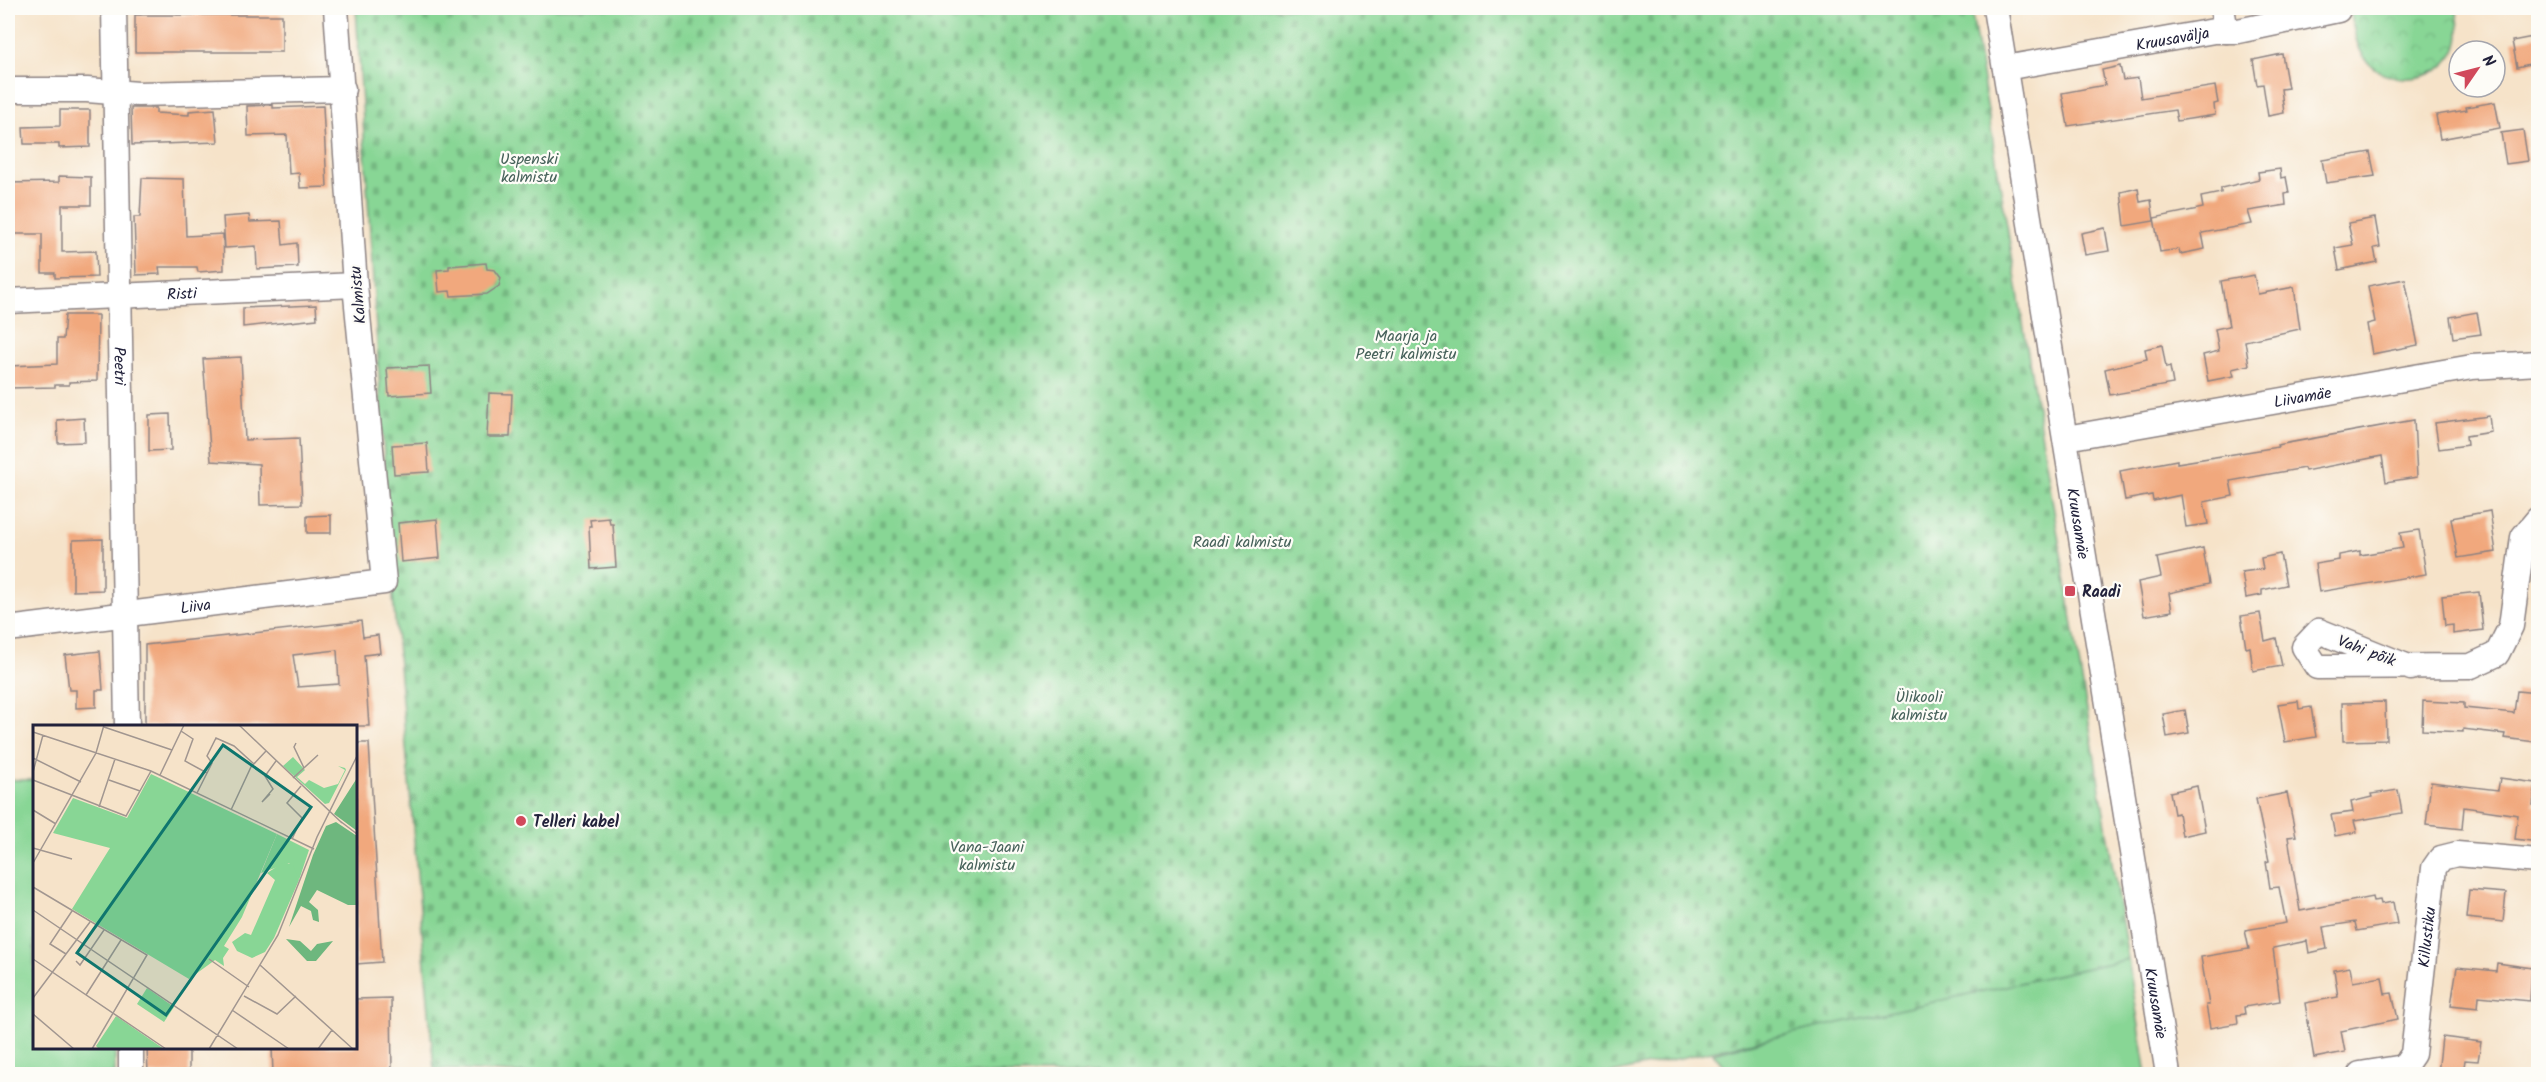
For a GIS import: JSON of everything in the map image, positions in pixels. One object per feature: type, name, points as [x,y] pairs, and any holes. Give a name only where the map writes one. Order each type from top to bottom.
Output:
[{"type":"street","name":"Peetri","points":[[114,8],[127,725]]},
{"type":"street","name":"Kalmistu","points":[[336,8],[355,285],[384,582]]},
{"type":"street","name":"Kruusamäe","points":[[1995,8],[2168,1074]]},
{"type":"street","points":[[2222,8],[2226,31]]},
{"type":"street","name":"Kruusavälja","points":[[2005,68],[2226,31],[2238,31],[2338,10],[2337,8]]},
{"type":"street","points":[[8,90],[138,94],[343,89]]},
{"type":"street","name":"Risti","points":[[8,301],[355,285]]},
{"type":"street","name":"Liivamäe","points":[[2066,438],[2472,367],[2538,363]]},
{"type":"street","name":"Vahi põik","points":[[2411,668],[2471,666],[2497,654],[2511,626],[2523,537],[2538,519]]},
{"type":"street","name":"Liiva","points":[[8,629],[384,582]]},
{"type":"street","name":"Killustiku","points":[[2360,1074],[2404,1067],[2413,1054],[2434,868],[2441,858],[2457,854],[2538,861]]},
{"type":"street","points":[[130,1049],[131,1074]]},
{"type":"green space","name":"Raadi kalmistu","points":[[356,8],[1971,8],[2128,959],[1608,1074],[539,1074],[434,1069],[392,585]]},
{"type":"green space","points":[[2350,8],[2456,8],[2459,39],[2447,39],[2447,62],[2427,75],[2400,78],[2376,69],[2362,54],[2355,35]]},
{"type":"green space","points":[[8,780],[33,780],[33,1049],[115,1049],[115,1074],[8,1074]]},
{"type":"green space","points":[[2128,959],[2147,1074],[1730,1074],[1713,1053],[1807,1029]]},
{"type":"building","points":[[135,15],[282,15],[282,52],[135,52]]},
{"type":"building","points":[[2538,36],[2538,62],[2517,67],[2512,41]]},
{"type":"building","points":[[2282,54],[2288,88],[2281,89],[2284,113],[2268,116],[2263,84],[2257,85],[2253,60]]},
{"type":"building","points":[[2120,66],[2123,80],[2138,78],[2141,98],[2215,86],[2218,103],[2214,104],[2215,115],[2177,121],[2175,110],[2068,126],[2062,93],[2105,85],[2102,70]]},
{"type":"building","points":[[2495,102],[2500,128],[2440,139],[2436,115]]},
{"type":"building","points":[[273,105],[273,108],[323,106],[327,187],[300,188],[299,173],[289,174],[287,135],[248,136],[247,106]]},
{"type":"building","points":[[131,108],[156,108],[156,113],[189,115],[189,111],[215,109],[218,142],[132,145]]},
{"type":"building","points":[[60,110],[90,110],[90,147],[59,148],[59,144],[24,144],[23,127],[60,126]]},
{"type":"building","points":[[2523,130],[2528,161],[2506,164],[2501,133]]},
{"type":"building","points":[[2370,152],[2375,176],[2326,183],[2322,160]]},
{"type":"building","points":[[2280,169],[2281,178],[2286,177],[2289,193],[2285,194],[2286,205],[2248,211],[2252,224],[2202,233],[2205,249],[2180,254],[2179,249],[2160,252],[2154,218],[2203,208],[2201,197],[2221,193],[2221,188],[2259,179],[2258,172]]},
{"type":"building","points":[[59,176],[91,177],[91,205],[62,205],[62,252],[96,251],[97,277],[55,278],[55,273],[42,273],[42,234],[8,234],[8,183],[59,182]]},
{"type":"building","points":[[142,178],[184,179],[186,236],[223,234],[224,270],[198,272],[197,267],[159,267],[160,274],[136,275],[134,217],[140,217]]},
{"type":"building","points":[[2138,188],[2140,202],[2151,200],[2154,221],[2125,226],[2121,192]]},
{"type":"building","points":[[249,215],[250,222],[281,221],[283,245],[297,243],[298,267],[257,269],[256,246],[225,248],[223,217]]},
{"type":"building","points":[[2375,218],[2380,247],[2374,248],[2377,262],[2339,270],[2335,248],[2353,245],[2348,223]]},
{"type":"building","points":[[2105,228],[2109,251],[2085,255],[2081,233]]},
{"type":"building","points":[[486,263],[487,269],[495,270],[501,278],[499,286],[487,294],[451,296],[450,291],[439,292],[437,270],[449,269],[449,266]]},
{"type":"building","points":[[2254,275],[2258,294],[2294,287],[2300,329],[2245,341],[2249,365],[2232,369],[2234,376],[2208,381],[2203,355],[2219,351],[2215,329],[2229,326],[2221,281]]},
{"type":"building","points":[[2405,279],[2418,345],[2372,354],[2367,324],[2375,322],[2368,286]]},
{"type":"building","points":[[316,305],[317,319],[243,327],[243,308]]},
{"type":"building","points":[[2477,312],[2481,334],[2453,338],[2450,317]]},
{"type":"building","points":[[65,315],[98,315],[97,381],[69,382],[69,385],[55,385],[55,387],[8,388],[9,366],[57,364],[57,339],[63,339]]},
{"type":"building","points":[[2162,345],[2166,368],[2170,367],[2173,384],[2110,395],[2105,369],[2147,359],[2145,349]]},
{"type":"building","points":[[241,357],[245,440],[299,438],[302,504],[260,505],[259,464],[211,461],[203,359]]},
{"type":"building","points":[[429,366],[431,393],[389,396],[387,368]]},
{"type":"building","points":[[489,393],[512,394],[510,437],[487,437]]},
{"type":"building","points":[[170,414],[171,450],[149,451],[149,415]]},
{"type":"building","points":[[2489,416],[2491,432],[2466,436],[2467,445],[2439,449],[2435,423]]},
{"type":"building","points":[[84,418],[85,442],[58,443],[57,420]]},
{"type":"building","points":[[2414,420],[2417,477],[2386,482],[2382,456],[2305,471],[2304,468],[2230,481],[2233,496],[2204,502],[2208,524],[2186,527],[2181,495],[2153,501],[2152,495],[2125,500],[2120,471],[2177,460],[2177,463],[2278,447],[2277,445]]},
{"type":"building","points":[[427,443],[429,472],[394,474],[392,445]]},
{"type":"building","points":[[2490,511],[2496,552],[2458,558],[2451,518]]},
{"type":"building","points":[[331,515],[331,533],[307,533],[307,516]]},
{"type":"building","points":[[609,518],[610,524],[613,524],[616,567],[591,569],[590,520]]},
{"type":"building","points":[[437,519],[440,558],[401,562],[398,523]]},
{"type":"building","points":[[2419,530],[2426,574],[2319,592],[2315,564],[2339,560],[2339,555],[2360,551],[2360,555],[2403,548],[2400,533]]},
{"type":"building","points":[[103,539],[103,590],[73,591],[73,540]]},
{"type":"building","points":[[2203,548],[2209,584],[2169,593],[2172,611],[2144,616],[2138,582],[2161,577],[2157,558]]},
{"type":"building","points":[[2280,554],[2286,585],[2262,590],[2262,595],[2246,598],[2242,572],[2263,569],[2261,558]]},
{"type":"building","points":[[2479,592],[2483,630],[2453,634],[2453,625],[2445,626],[2442,596]]},
{"type":"building","points":[[2260,613],[2265,641],[2276,638],[2282,666],[2253,671],[2250,647],[2246,648],[2241,616]]},
{"type":"building","points":[[361,621],[363,637],[378,635],[380,653],[364,655],[369,726],[145,725],[145,645]],"holes":[[[337,650],[339,684],[298,687],[293,655]]]},
{"type":"building","points":[[100,651],[103,690],[96,690],[96,707],[76,708],[76,690],[69,690],[65,655]]},
{"type":"building","points":[[2517,691],[2538,693],[2535,742],[2504,738],[2505,734],[2463,729],[2463,732],[2422,730],[2423,701],[2464,703],[2464,708],[2514,713]]},
{"type":"building","points":[[2298,701],[2299,709],[2311,707],[2316,737],[2285,742],[2278,704]]},
{"type":"building","points":[[2385,702],[2386,740],[2343,741],[2342,703]]},
{"type":"building","points":[[2185,710],[2189,733],[2167,737],[2163,714]]},
{"type":"building","points":[[357,743],[369,743],[382,962],[357,964]]},
{"type":"building","points":[[2500,778],[2536,783],[2533,805],[2538,805],[2538,842],[2515,839],[2518,815],[2464,807],[2462,829],[2426,825],[2431,782],[2498,790]]},
{"type":"building","points":[[2197,786],[2205,831],[2182,836],[2178,813],[2174,814],[2170,792]]},
{"type":"building","points":[[2398,790],[2402,813],[2354,821],[2357,832],[2335,836],[2331,815],[2353,812],[2351,802],[2372,797],[2371,794]]},
{"type":"building","points":[[2287,793],[2296,836],[2288,837],[2300,911],[2372,897],[2373,901],[2380,900],[2381,904],[2393,902],[2397,924],[2357,931],[2355,922],[2323,927],[2327,949],[2309,953],[2307,941],[2273,948],[2280,1001],[2244,1007],[2245,1014],[2237,1015],[2238,1023],[2210,1028],[2206,1005],[2209,1005],[2201,957],[2249,949],[2245,930],[2286,923],[2279,887],[2270,888],[2266,862],[2269,861],[2256,799]]},
{"type":"building","points":[[2469,890],[2506,893],[2503,922],[2466,918]]},
{"type":"building","points":[[2497,963],[2532,968],[2530,1001],[2479,996],[2478,1008],[2451,1005],[2457,967],[2496,971]]},
{"type":"building","points":[[2350,967],[2353,982],[2382,977],[2385,994],[2392,993],[2398,1019],[2341,1031],[2345,1052],[2314,1058],[2305,1003],[2338,997],[2334,970]]},
{"type":"building","points":[[391,998],[392,1074],[273,1074],[272,1049],[357,1049],[357,999]]},
{"type":"building","points":[[2442,1037],[2481,1042],[2478,1061],[2465,1060],[2463,1074],[2438,1074]]},
{"type":"building","points":[[147,1049],[189,1049],[189,1074],[148,1074]]},
{"type":"place","name":"Raadi","points":[[2070,591]]},
{"type":"place","name":"Telleri kabel","points":[[521,821]]},
{"type":"park label","name":"Uspenski kalmistu","points":[[529,167]]},
{"type":"park label","name":"Maarja ja Peetri kalmistu","points":[[1406,344]]},
{"type":"park label","name":"Ülikooli kalmistu","points":[[1919,705]]},
{"type":"park label","name":"Vana-Jaani kalmistu","points":[[987,855]]}]
